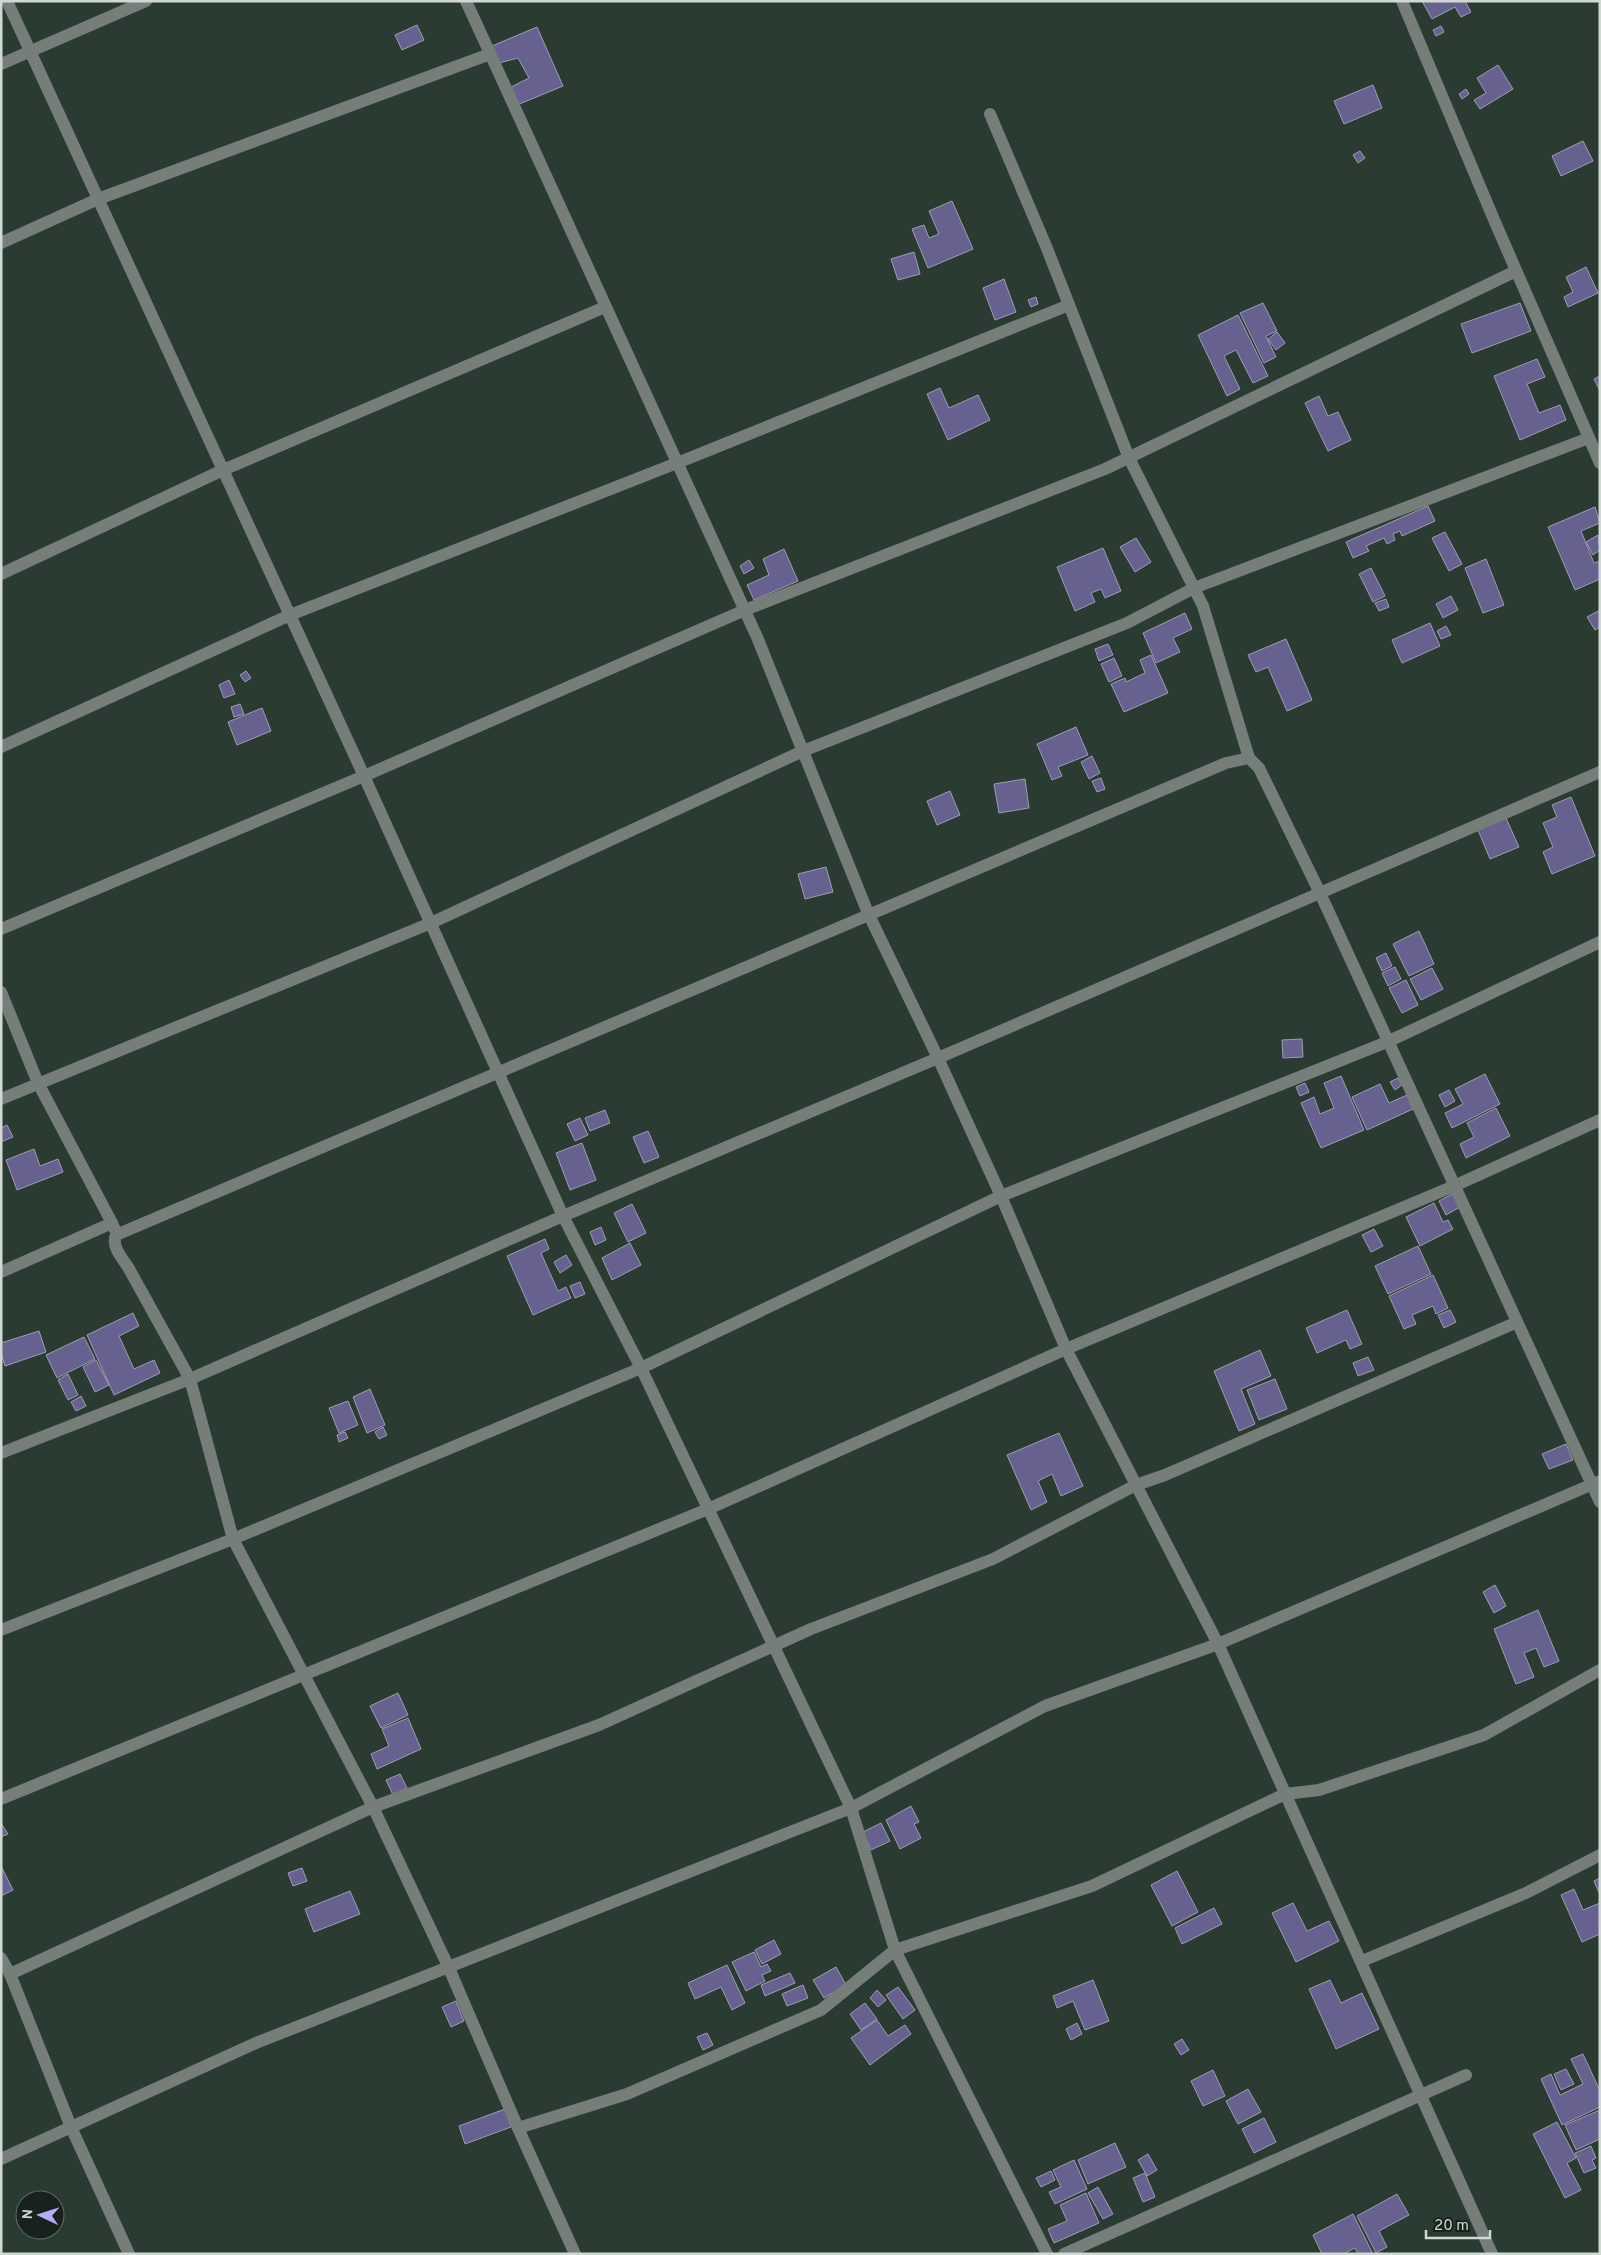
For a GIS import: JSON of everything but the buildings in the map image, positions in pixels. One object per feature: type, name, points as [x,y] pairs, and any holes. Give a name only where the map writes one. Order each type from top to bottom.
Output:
[{"type":"street","points":[[7,1],[364,776],[563,1216],[641,1368],[851,1808],[895,1950],[1047,2254]]},
{"type":"street","points":[[1,64],[146,1]]},
{"type":"street","points":[[466,1],[745,610],[868,913],[938,1058],[1001,1196],[1066,1349],[1218,1644],[1492,2254]]},
{"type":"street","points":[[1402,1],[1516,271],[1600,463]]},
{"type":"street","points":[[1,243],[98,199],[490,54]]},
{"type":"street","points":[[990,114],[1069,305],[1129,458],[1203,606],[1249,758],[1259,768],[1320,893],[1516,1323],[1596,1483],[1600,1502]]},
{"type":"street","points":[[1,929],[364,776],[745,610],[1105,469],[1516,271]]},
{"type":"street","points":[[1,748],[290,615],[677,463],[1069,305]]},
{"type":"street","points":[[1,574],[223,470],[605,307]]},
{"type":"street","points":[[1,1099],[431,923],[803,751],[1127,623],[1194,588],[1589,438]]},
{"type":"street","points":[[1,1272],[114,1229],[500,1074],[868,913],[1226,763],[1249,758]]},
{"type":"street","points":[[1,1453],[190,1379],[563,1216],[938,1058],[1600,772]]},
{"type":"street","points":[[1,1630],[233,1539],[641,1368],[1001,1196],[1387,1042],[1600,942]]},
{"type":"street","points":[[1,992],[38,1084],[114,1229],[118,1252],[190,1379],[233,1539],[373,1807],[448,1966],[575,2254]]},
{"type":"street","points":[[1,1799],[708,1509],[1066,1349],[1454,1186],[1600,1120]]},
{"type":"street","points":[[10,1974],[373,1807],[599,1725],[811,1629],[993,1559],[1136,1485],[1165,1475],[1516,1323]]},
{"type":"street","points":[[1,2159],[256,2043],[851,1808],[1045,1706],[1218,1644],[1596,1483]]},
{"type":"street","points":[[518,2128],[627,2094],[821,2010],[895,1950],[1092,1886],[1285,1794],[1319,1790],[1484,1735],[1600,1670]]},
{"type":"street","points":[[1362,1961],[1526,1893],[1600,1855]]},
{"type":"street","points":[[1,1958],[10,1974],[71,2127],[128,2254]]},
{"type":"street","points":[[1064,2254],[1466,2075]]}]
